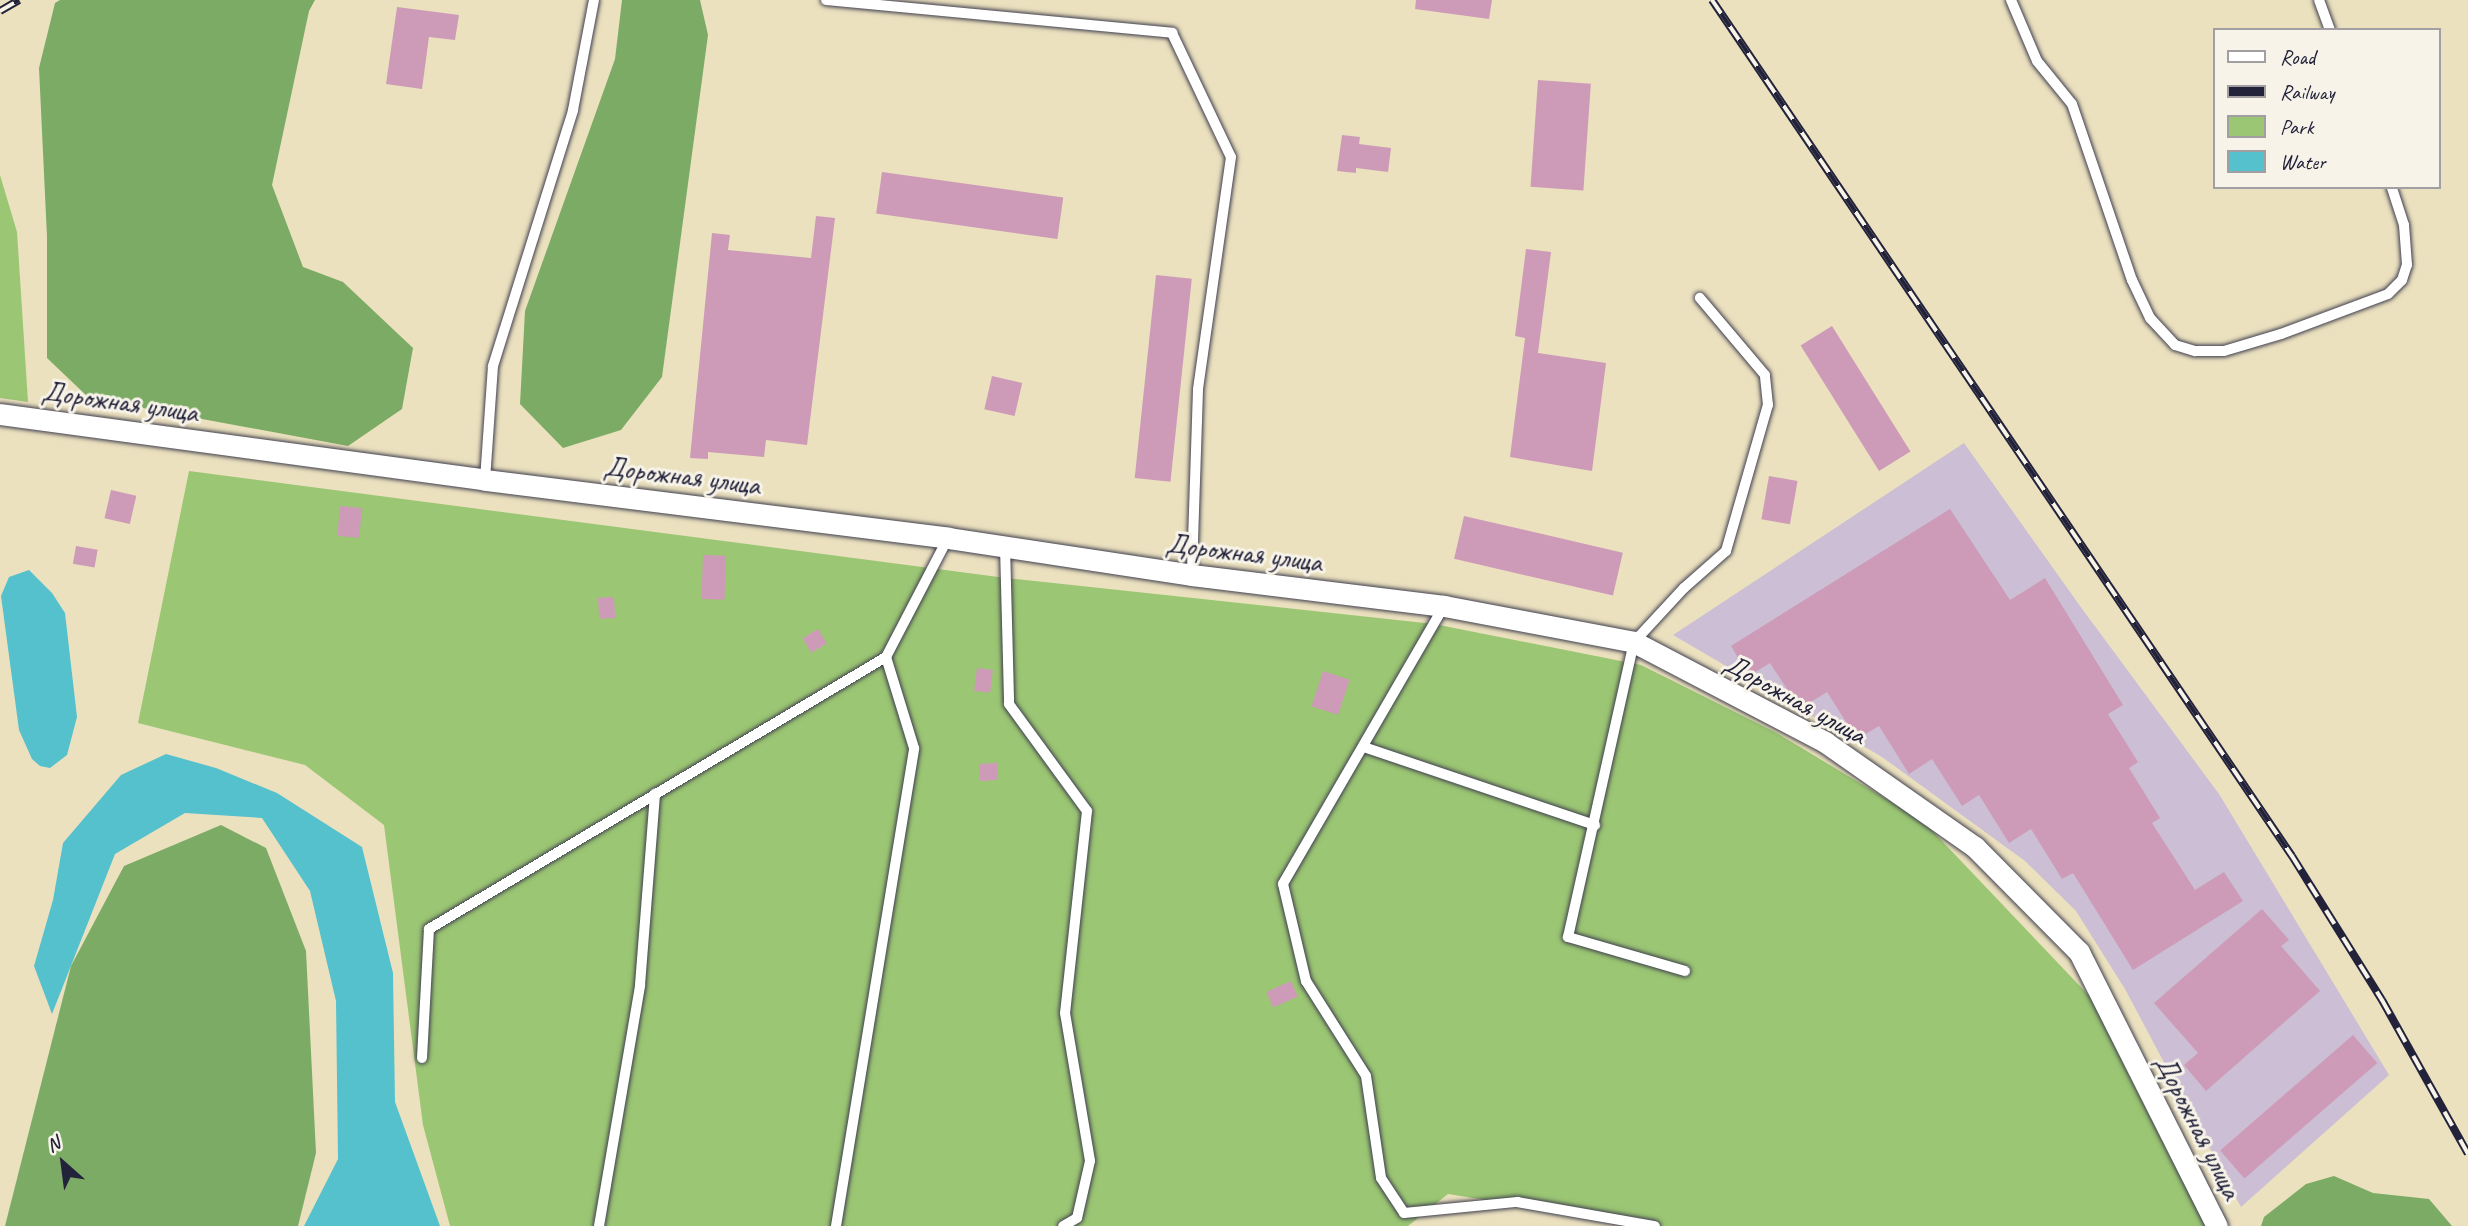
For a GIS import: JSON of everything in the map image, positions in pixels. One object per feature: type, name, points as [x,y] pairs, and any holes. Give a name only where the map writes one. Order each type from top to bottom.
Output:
[{"type":"street","name":"Дорожная улица","points":[[0,414],[485,480],[948,538],[1192,575],[1444,606],[1634,642],[1825,742],[1975,847],[2079,952],[2217,1226]]},
{"type":"lane","points":[[485,480],[493,366],[573,110],[594,0]]},
{"type":"lane","points":[[826,0],[1172,33],[1231,156],[1198,390],[1192,575]]},
{"type":"lane","points":[[2011,0],[2037,61],[2072,104],[2132,280],[2150,318],[2175,345],[2195,351],[2224,351],[2281,334],[2388,294],[2402,280],[2407,265],[2404,225],[2393,189]]},
{"type":"lane","points":[[2319,0],[2329,28]]},
{"type":"lane","points":[[1685,971],[1567,937],[1595,825],[1634,642],[1684,587],[1726,551],[1768,405],[1765,375],[1700,298]]},
{"type":"lane","points":[[422,1058],[429,929],[886,657],[948,538]]},
{"type":"lane","points":[[1005,547],[1009,705],[1087,811],[1065,1013],[1090,1161],[1077,1218],[1063,1226]]},
{"type":"lane","points":[[1444,606],[1283,884],[1306,981],[1366,1076],[1381,1178],[1405,1213],[1517,1202],[1655,1226]]},
{"type":"lane","points":[[836,1226],[914,748],[886,657]]},
{"type":"lane","points":[[1364,747],[1595,825]]},
{"type":"lane","points":[[599,1226],[640,985],[655,794]]},
{"type":"shaded area","points":[[1964,443],[2219,794],[2389,1075],[2241,1207],[2125,989],[2076,911],[2025,861],[1882,757],[1673,635]]},
{"type":"green space","points":[[60,0],[315,0],[309,11],[272,185],[303,267],[343,282],[413,348],[402,409],[348,446],[89,398],[47,358],[47,237],[39,68],[55,3]]},
{"type":"green space","points":[[622,0],[700,0],[708,35],[662,377],[621,430],[563,448],[520,404],[525,311],[615,59]]},
{"type":"green space","points":[[0,175],[17,232],[28,402],[0,398]]},
{"type":"green space","points":[[189,471],[1006,578],[1434,624],[1641,665],[1775,732],[1923,821],[2096,1003],[2208,1226],[1646,1226],[1448,1194],[1408,1226],[450,1226],[423,1125],[384,825],[305,765],[138,723]]},
{"type":"green space","points":[[221,825],[266,848],[306,951],[316,1153],[298,1226],[5,1226],[71,966],[124,866]]},
{"type":"green space","points":[[2334,1176],[2373,1193],[2429,1199],[2452,1226],[2261,1226],[2264,1217],[2306,1184]]},
{"type":"water","points":[[29,570],[52,593],[65,613],[77,717],[67,755],[50,768],[40,766],[32,759],[19,730],[1,596],[9,577]]},
{"type":"water","points":[[166,754],[216,768],[277,793],[362,847],[393,973],[395,1102],[440,1226],[304,1226],[338,1159],[336,1001],[310,891],[262,818],[185,813],[115,854],[52,1014],[34,966],[53,900],[63,843],[121,775]]},
{"type":"building","points":[[1416,0],[1492,0],[1489,19],[1415,9]]},
{"type":"building","points":[[397,7],[459,15],[455,40],[429,37],[422,89],[386,84]]},
{"type":"building","points":[[1538,80],[1591,84],[1583,190],[1531,187]]},
{"type":"building","points":[[1342,135],[1360,137],[1359,144],[1391,148],[1388,172],[1356,168],[1356,173],[1337,171]]},
{"type":"building","points":[[882,172],[1063,197],[1057,239],[876,214]]},
{"type":"building","points":[[816,216],[835,218],[807,445],[766,440],[764,457],[708,452],[708,459],[690,458],[712,233],[730,235],[728,250],[811,258]]},
{"type":"building","points":[[1526,249],[1551,252],[1538,353],[1606,363],[1592,471],[1510,457],[1525,338],[1515,336]]},
{"type":"building","points":[[1156,275],[1192,279],[1170,482],[1135,478]]},
{"type":"building","points":[[1832,326],[1910,452],[1879,471],[1801,346]]},
{"type":"building","points":[[992,376],[1022,383],[1015,416],[984,409]]},
{"type":"building","points":[[1769,476],[1798,481],[1790,524],[1761,519]]},
{"type":"building","points":[[111,490],[136,496],[130,524],[104,518]]},
{"type":"building","points":[[340,506],[362,508],[359,538],[337,536]]},
{"type":"building","points":[[1950,509],[2010,600],[2045,578],[2123,705],[2108,714],[2138,762],[2129,768],[2160,818],[2152,823],[2195,890],[2224,872],[2243,901],[2133,970],[2073,873],[2062,879],[2031,829],[2009,843],[1979,795],[1962,806],[1932,759],[1909,774],[1879,726],[1857,739],[1827,692],[1800,709],[1770,663],[1749,676],[1731,646]]},
{"type":"building","points":[[1464,516],[1623,553],[1613,596],[1454,559]]},
{"type":"building","points":[[76,546],[98,550],[95,568],[73,564]]},
{"type":"building","points":[[703,555],[726,556],[724,600],[701,599]]},
{"type":"building","points":[[614,597],[615,618],[599,619],[598,598]]},
{"type":"building","points":[[818,629],[827,644],[811,653],[803,638]]},
{"type":"building","points":[[977,668],[993,670],[990,693],[974,691]]},
{"type":"building","points":[[1323,671],[1350,680],[1338,715],[1312,706]]},
{"type":"building","points":[[997,763],[998,780],[980,781],[979,764]]},
{"type":"building","points":[[2262,909],[2289,940],[2281,946],[2320,991],[2206,1091],[2184,1065],[2198,1053],[2154,1003]]},
{"type":"building","points":[[1291,981],[1298,997],[1273,1008],[1266,992]]},
{"type":"building","points":[[2353,1035],[2377,1063],[2244,1178],[2220,1150]]},
{"type":"railway","points":[[0,11],[19,0]]},
{"type":"railway","points":[[1712,0],[2292,856],[2382,1000],[2468,1154]]}]
